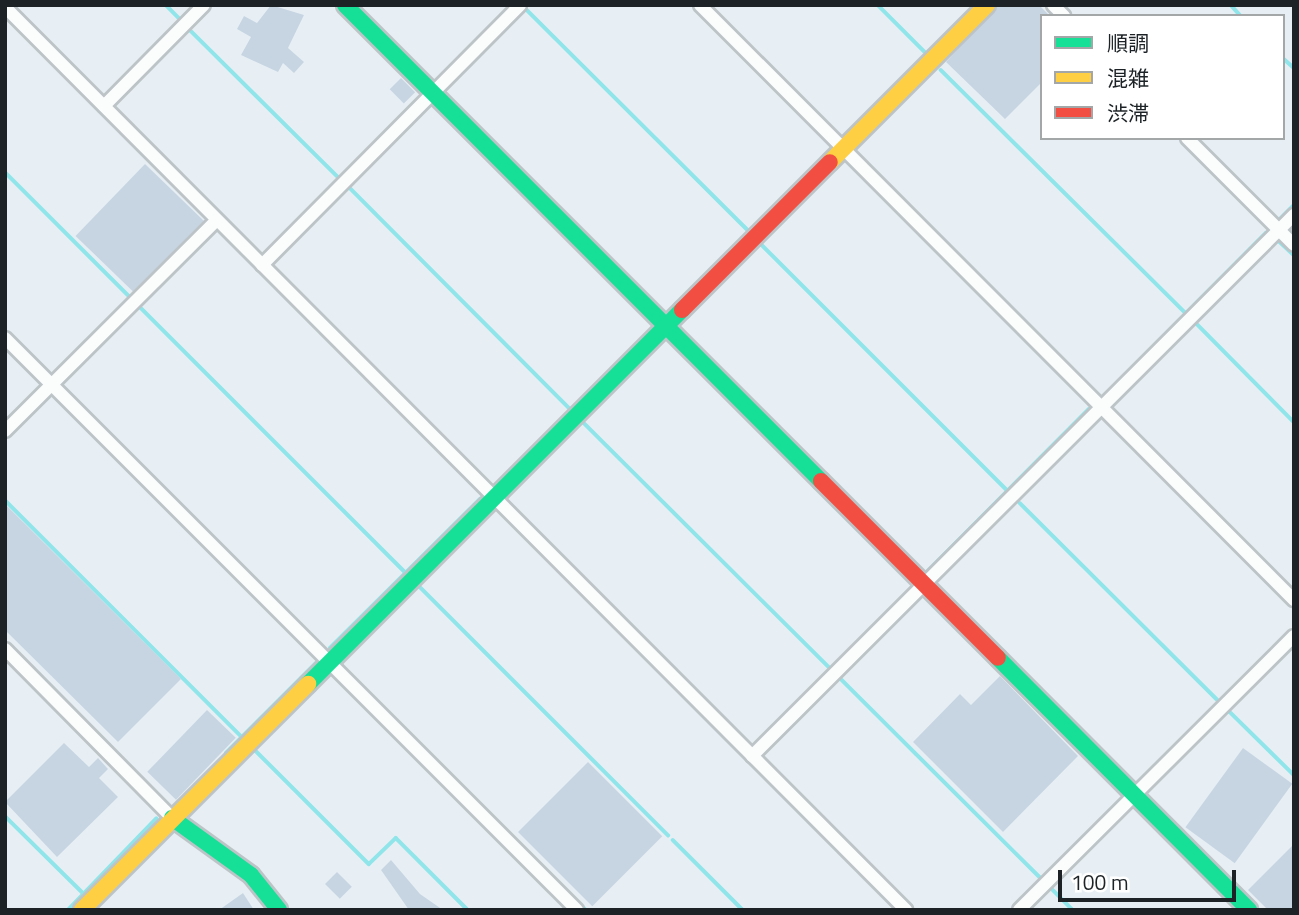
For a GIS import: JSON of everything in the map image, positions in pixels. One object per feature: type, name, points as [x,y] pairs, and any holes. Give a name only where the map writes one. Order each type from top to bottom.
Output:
[{"type":"street","points":[[104,106],[204,5]]},
{"type":"street","points":[[345,5],[1249,910]]},
{"type":"street","points":[[262,265],[520,5]]},
{"type":"street","points":[[700,5],[1294,600]]},
{"type":"street","points":[[82,910],[987,5]]},
{"type":"street","points":[[5,7],[906,910]]},
{"type":"street","points":[[1189,140],[1294,245]]},
{"type":"street","points":[[752,756],[1294,215]]},
{"type":"street","points":[[5,431],[217,219]]},
{"type":"street","points":[[5,338],[572,908]]},
{"type":"street","points":[[1019,910],[1294,636]]},
{"type":"street","points":[[5,649],[172,818],[251,876],[279,910]]},
{"type":"building","points":[[271,5],[304,15],[288,48],[304,62],[294,73],[283,63],[278,72],[241,55],[251,37],[237,29],[244,16],[257,23]]},
{"type":"building","points":[[999,5],[1039,5],[1048,14],[1040,14],[1040,84],[1005,119],[946,62]]},
{"type":"building","points":[[401,78],[415,92],[404,103],[390,89]]},
{"type":"building","points":[[145,164],[204,221],[135,293],[76,236]]},
{"type":"building","points":[[5,504],[181,679],[118,742],[5,630]]},
{"type":"building","points":[[1000,676],[1078,756],[1003,832],[913,742],[960,694],[971,705]]},
{"type":"building","points":[[207,710],[236,738],[176,800],[147,772]]},
{"type":"building","points":[[64,743],[89,767],[98,758],[108,769],[99,778],[118,797],[57,857],[5,802]]},
{"type":"building","points":[[1243,748],[1292,784],[1235,863],[1185,827]]},
{"type":"building","points":[[588,762],[662,836],[592,906],[518,832]]},
{"type":"building","points":[[1294,844],[1294,910],[1268,910],[1248,890]]},
{"type":"building","points":[[391,860],[420,894],[443,910],[409,910],[381,870]]},
{"type":"building","points":[[337,872],[352,887],[340,899],[325,884]]},
{"type":"building","points":[[243,893],[254,910],[219,910]]},
{"type":"waterway","points":[[166,5],[182,21]]},
{"type":"waterway","points":[[878,5],[927,54]]},
{"type":"waterway","points":[[1231,5],[1239,14]]},
{"type":"waterway","points":[[525,8],[750,232]]},
{"type":"waterway","points":[[187,27],[341,180]]},
{"type":"waterway","points":[[1285,60],[1294,68]]},
{"type":"waterway","points":[[941,70],[1186,313]]},
{"type":"waterway","points":[[5,172],[131,298]]},
{"type":"waterway","points":[[347,185],[571,410]]},
{"type":"waterway","points":[[1280,219],[1294,205]]},
{"type":"waterway","points":[[1103,397],[1266,233]]},
{"type":"waterway","points":[[1280,242],[1294,255]]},
{"type":"waterway","points":[[760,243],[1008,491]]},
{"type":"waterway","points":[[138,305],[406,573]]},
{"type":"waterway","points":[[1197,324],[1294,422]]},
{"type":"waterway","points":[[923,576],[1089,409]]},
{"type":"waterway","points":[[583,422],[833,671]]},
{"type":"waterway","points":[[330,648],[480,499]]},
{"type":"waterway","points":[[5,500],[242,737]]},
{"type":"waterway","points":[[1020,503],[1218,700]]},
{"type":"waterway","points":[[418,585],[668,835]]},
{"type":"waterway","points":[[226,753],[317,662]]},
{"type":"waterway","points":[[341,665],[586,910]]},
{"type":"waterway","points":[[838,676],[1043,880]]},
{"type":"waterway","points":[[1230,712],[1294,775]]},
{"type":"waterway","points":[[253,748],[369,864],[396,838],[467,909]]},
{"type":"waterway","points":[[5,816],[84,894]]},
{"type":"waterway","points":[[68,910],[156,819]]},
{"type":"waterway","points":[[673,840],[743,910]]},
{"type":"waterway","points":[[1050,887],[1073,910]]},
{"type":"traffic: fast","points":[[345,5],[821,481]]},
{"type":"traffic: fast","points":[[308,684],[682,310]]},
{"type":"traffic: fast","points":[[998,658],[1249,910]]},
{"type":"traffic: fast","points":[[172,818],[251,875],[279,910]]},
{"type":"traffic: slow","points":[[830,162],[987,5]]},
{"type":"traffic: slow","points":[[82,910],[308,684]]},
{"type":"traffic: jam","points":[[682,310],[830,162]]},
{"type":"traffic: jam","points":[[821,481],[998,658]]}]
